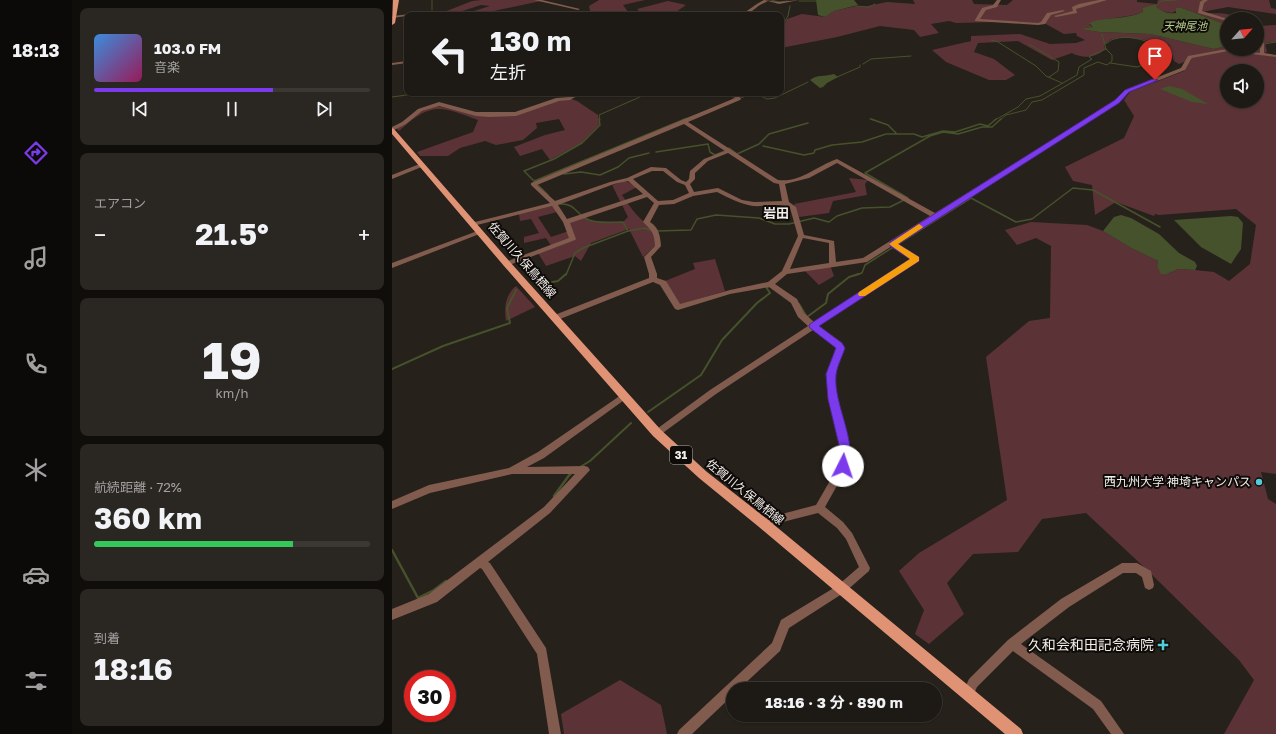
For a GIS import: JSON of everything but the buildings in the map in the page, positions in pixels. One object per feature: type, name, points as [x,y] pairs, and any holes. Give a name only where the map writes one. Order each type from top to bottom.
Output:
[{"type":"main road","points":[[393,20],[396,0]]},
{"type":"main road","name":"佐賀川久保鳥栖線","points":[[392,130],[507,264],[657,433],[703,476],[763,523],[1016,734]]},
{"type":"street","points":[[536,0],[578,9]]},
{"type":"street","points":[[749,12],[752,8],[767,0],[779,3],[797,0]]},
{"type":"street","points":[[999,0],[995,6],[984,9],[977,20],[1038,24],[1043,22],[1049,14],[1062,11]]},
{"type":"street","points":[[1047,17],[1069,14],[1075,12],[1074,8],[1081,5],[1105,0]]},
{"type":"street","points":[[1206,0],[1202,2],[1200,12],[1220,18]]},
{"type":"street","points":[[393,20],[404,16]]},
{"type":"street","points":[[785,272],[865,260],[895,246],[935,216],[1117,102],[1127,91],[1183,69],[1190,57],[1220,51]]},
{"type":"street","points":[[1264,53],[1276,56]]},
{"type":"street","points":[[392,64],[404,62]]},
{"type":"street","points":[[392,130],[404,123],[420,110],[439,104],[476,114],[496,115],[521,112],[547,102],[570,98],[569,96]]},
{"type":"street","points":[[507,264],[573,239],[566,222],[536,183],[685,122],[736,96]]},
{"type":"street","points":[[685,122],[776,182],[782,184],[807,176],[837,161],[935,216]]},
{"type":"street","points":[[687,184],[692,179],[692,172],[706,160],[729,151]]},
{"type":"street","points":[[392,177],[422,165]]},
{"type":"street","points":[[392,266],[476,228],[612,183],[629,179],[650,170],[664,169],[687,184],[692,194]]},
{"type":"street","points":[[555,318],[653,279],[663,283],[678,307],[730,292],[772,285],[785,272],[801,236],[793,207],[786,203],[754,204],[740,201],[718,190],[692,194],[674,202],[657,203],[629,179]]},
{"type":"street","points":[[782,184],[786,203]]},
{"type":"street","points":[[566,222],[648,194]]},
{"type":"street","points":[[653,279],[653,274],[646,257],[658,246],[656,231],[646,222],[657,203]]},
{"type":"street","points":[[801,236],[832,242],[833,264]]},
{"type":"street","points":[[657,433],[713,392],[916,259],[895,246]]},
{"type":"street","points":[[763,523],[819,508],[843,466],[846,453],[833,399],[831,374],[840,348],[839,345],[813,326],[802,315],[794,302],[772,285]]},
{"type":"street","points":[[511,471],[541,455],[624,396]]},
{"type":"street","points":[[392,505],[429,489],[511,471],[585,470],[547,510],[433,598],[400,611],[392,616]]},
{"type":"street","points":[[683,734],[776,647],[784,624],[841,589],[865,568],[849,536],[840,525],[819,508]]},
{"type":"street","points":[[479,563],[486,566],[542,652],[555,734]]},
{"type":"street","points":[[968,694],[973,683],[1012,644],[1065,603],[1122,568],[1137,568],[1148,574],[1149,585]]},
{"type":"street","points":[[1012,644],[1097,705],[1118,734]]},
{"type":"shaded area","points":[[541,0],[489,12],[473,12],[490,6],[481,5],[459,12],[444,12],[472,1]]},
{"type":"shaded area","points":[[599,0],[645,0],[623,5],[628,12],[590,12],[589,6]]},
{"type":"shaded area","points":[[913,0],[972,0],[974,4],[1007,5],[1013,0],[1137,0],[1137,2],[1157,4],[1158,0],[1269,0],[1271,8],[1276,9],[1276,14],[1228,7],[1202,12],[1220,14],[1220,22],[1182,8],[1172,13],[1160,11],[1156,6],[1142,8],[1143,12],[1130,16],[1096,21],[1089,24],[1093,27],[1084,28],[1086,30],[1099,32],[1150,34],[1214,49],[1220,48],[1220,56],[1264,56],[1264,54],[1276,57],[1276,474],[1261,472],[1268,499],[1276,504],[1276,734],[1224,734],[1254,680],[1239,660],[1144,567],[1086,513],[1042,519],[1018,552],[973,554],[947,583],[964,614],[929,644],[915,634],[924,610],[899,571],[919,553],[1007,500],[986,357],[1029,321],[1050,318],[1051,246],[1036,238],[1017,245],[1005,230],[1031,222],[1087,225],[1103,231],[1131,248],[1158,261],[1157,266],[1167,274],[1178,269],[1214,272],[1229,281],[1250,264],[1256,225],[1236,209],[1159,215],[1155,214],[1154,216],[1116,202],[1095,215],[1092,185],[1073,181],[1065,167],[1124,138],[1134,116],[1124,100],[1130,92],[1184,71],[1192,59],[1179,64],[1174,61],[1169,45],[1124,37],[1111,39],[1104,44],[1105,49],[1094,56],[1085,57],[1072,53],[1052,60],[1018,41],[978,43],[974,52],[994,59],[1015,75],[1006,80],[989,80],[946,62],[932,50],[971,41],[971,36],[1020,34],[1050,44],[1076,43],[1085,40],[1077,36],[1076,33],[1064,34],[1044,23],[956,23],[949,21],[931,24],[939,33],[920,37],[914,30],[880,26],[837,37],[784,47],[784,24],[787,19],[802,14],[825,17],[834,11],[856,6],[863,7],[887,2],[915,4]]},
{"type":"shaded area","points":[[668,1],[686,5],[676,12],[640,12],[637,9]]},
{"type":"shaded area","points":[[1276,25],[1276,42],[1265,43],[1267,52],[1264,53],[1264,26]]},
{"type":"shaded area","points":[[571,99],[577,101],[598,115],[599,125],[581,143],[550,160],[542,149],[520,156],[514,147],[545,135],[565,130],[559,119],[536,123],[537,128],[523,140],[496,145],[485,141],[460,148],[448,156],[420,156],[417,152],[473,132],[478,120],[445,109],[437,109],[420,115],[410,121],[399,131],[396,128],[422,111],[437,106],[476,115],[517,114],[547,103]]},
{"type":"shaded area","points":[[849,178],[868,180],[865,184],[867,195],[833,201],[829,213],[799,217],[794,204],[856,192]]},
{"type":"shaded area","points":[[626,181],[637,187],[622,195],[636,214],[653,229],[655,246],[643,257],[629,229],[591,243],[581,261],[575,256],[546,266],[538,253],[552,247],[546,238],[524,243],[524,237],[539,233],[531,219],[520,221],[519,214],[552,206],[557,212],[538,217],[551,237],[569,231],[566,222],[581,216],[590,221],[623,222],[628,217],[612,185]]},
{"type":"shaded area","points":[[715,259],[725,291],[679,305],[665,281],[695,269],[693,263]]},
{"type":"shaded area","points":[[830,265],[834,276],[819,285],[804,270]]},
{"type":"shaded area","points":[[516,286],[535,307],[506,321],[505,311],[507,298]]},
{"type":"shaded area","points":[[620,680],[661,705],[667,734],[564,734],[561,714]]},
{"type":"water","points":[[816,0],[854,0],[858,5],[834,11],[825,17],[818,15]]},
{"type":"water","name":"天神尾池","points":[[1158,4],[1156,6],[1160,10],[1176,13],[1176,8],[1182,8],[1220,22],[1220,48],[1214,49],[1150,34],[1099,32],[1086,30],[1083,28],[1093,27],[1089,23],[1102,19],[1130,16],[1143,12],[1142,8]]},
{"type":"water","points":[[834,74],[838,77],[820,88],[810,80],[818,76]]},
{"type":"water","points":[[1169,86],[1182,89],[1208,104],[1192,102],[1160,89]]},
{"type":"water","points":[[1121,215],[1131,218],[1159,234],[1179,253],[1195,262],[1197,266],[1195,270],[1178,269],[1167,274],[1161,274],[1157,266],[1158,261],[1131,248],[1103,231],[1114,217]]},
{"type":"water","points":[[1231,216],[1238,217],[1243,223],[1241,249],[1231,264],[1201,247],[1174,220]]},
{"type":"waterway","points":[[432,0],[432,10]]},
{"type":"waterway","points":[[771,0],[779,2],[788,1]]},
{"type":"waterway","points":[[1158,4],[1161,1],[1177,0]]},
{"type":"waterway","points":[[799,1],[816,1]]},
{"type":"waterway","points":[[856,6],[869,7],[875,4]]},
{"type":"waterway","points":[[784,23],[788,16],[790,6]]},
{"type":"waterway","points":[[1102,34],[1106,49]]},
{"type":"waterway","points":[[1105,44],[1113,39],[1124,37],[1140,39],[1155,45],[1152,52],[1154,56],[1161,60]]},
{"type":"waterway","points":[[991,40],[998,42],[1036,66],[1046,76],[1062,83]]},
{"type":"waterway","points":[[1264,44],[1276,42]]},
{"type":"waterway","points":[[1029,44],[1059,62],[1058,71],[1049,77]]},
{"type":"waterway","points":[[995,120],[1018,107],[1026,99],[1040,96],[1077,75],[1079,67],[1092,59],[1089,57],[1090,56],[1106,49]]},
{"type":"waterway","points":[[1000,120],[1006,115],[1026,110],[1032,102],[1042,100],[1084,75],[1084,68],[1098,62],[1107,65],[1112,61],[1112,55],[1106,49]]},
{"type":"waterway","points":[[863,64],[871,59],[911,56]]},
{"type":"waterway","points":[[1110,63],[1137,67],[1148,63],[1161,65],[1162,63]]},
{"type":"waterway","points":[[837,77],[860,67],[860,65]]},
{"type":"waterway","points":[[784,94],[808,82]]},
{"type":"waterway","points":[[392,97],[404,95]]},
{"type":"waterway","points":[[600,120],[599,115],[642,96]]},
{"type":"waterway","points":[[682,120],[746,96]]},
{"type":"waterway","points":[[761,96],[767,99],[779,96]]},
{"type":"waterway","points":[[534,181],[524,171],[554,159],[582,143],[600,125],[599,119]]},
{"type":"waterway","points":[[534,181],[685,119]]},
{"type":"waterway","points":[[763,146],[804,155],[814,153],[815,150],[832,145],[862,142],[886,134],[914,134],[922,137],[943,131],[955,132],[980,124],[988,126],[996,119]]},
{"type":"waterway","points":[[657,231],[691,230],[697,219],[716,215],[759,218],[775,224],[789,224],[814,218],[829,222],[837,216],[862,208],[890,207],[908,198],[865,173],[930,136],[943,132],[958,134],[982,127],[992,127],[1001,119]]},
{"type":"waterway","points":[[873,120],[888,125],[896,133]]},
{"type":"waterway","points":[[729,148],[737,154],[759,144],[769,134],[808,123]]},
{"type":"waterway","points":[[656,152],[708,144],[710,152],[715,155],[725,151]]},
{"type":"waterway","points":[[564,174],[581,172],[600,175],[618,167],[629,158],[649,153]]},
{"type":"waterway","points":[[534,181],[548,195]]},
{"type":"waterway","points":[[855,275],[862,273],[865,265],[971,198],[1016,222],[1032,219],[1073,188],[1093,190],[1160,227]]},
{"type":"waterway","points":[[560,204],[573,207],[589,220],[601,222],[623,222],[628,231]]},
{"type":"waterway","points":[[628,231],[644,228],[653,231]]},
{"type":"waterway","points":[[566,275],[575,253],[583,248],[628,231]]},
{"type":"waterway","points":[[536,285],[558,281],[566,274]]},
{"type":"waterway","points":[[799,304],[807,317],[826,303],[828,294],[849,277],[859,274]]},
{"type":"waterway","points":[[648,412],[701,375],[722,340],[757,303],[770,293],[766,287],[768,287]]},
{"type":"waterway","points":[[392,369],[443,346],[510,323],[507,308],[516,290]]},
{"type":"waterway","points":[[580,467],[590,461],[631,423]]},
{"type":"waterway","points":[[554,496],[570,474]]},
{"type":"waterway","points":[[392,550],[418,598],[434,590],[446,581]]},
{"type":"slow traffic","points":[[862,294],[916,259],[893,244],[919,227]]},
{"type":"place","name":"西九州大学 神埼キャンパス","points":[[1259,482]]},
{"type":"place","name":"久和会和田記念病院","points":[[1163,645]]},
{"type":"district","name":"岩田","points":[[776,213]]},
{"type":"route","points":[[843,466],[846,453],[833,399],[831,374],[840,348],[839,345],[813,326],[916,259],[893,244],[1117,102],[1127,91],[1155,80]]}]
